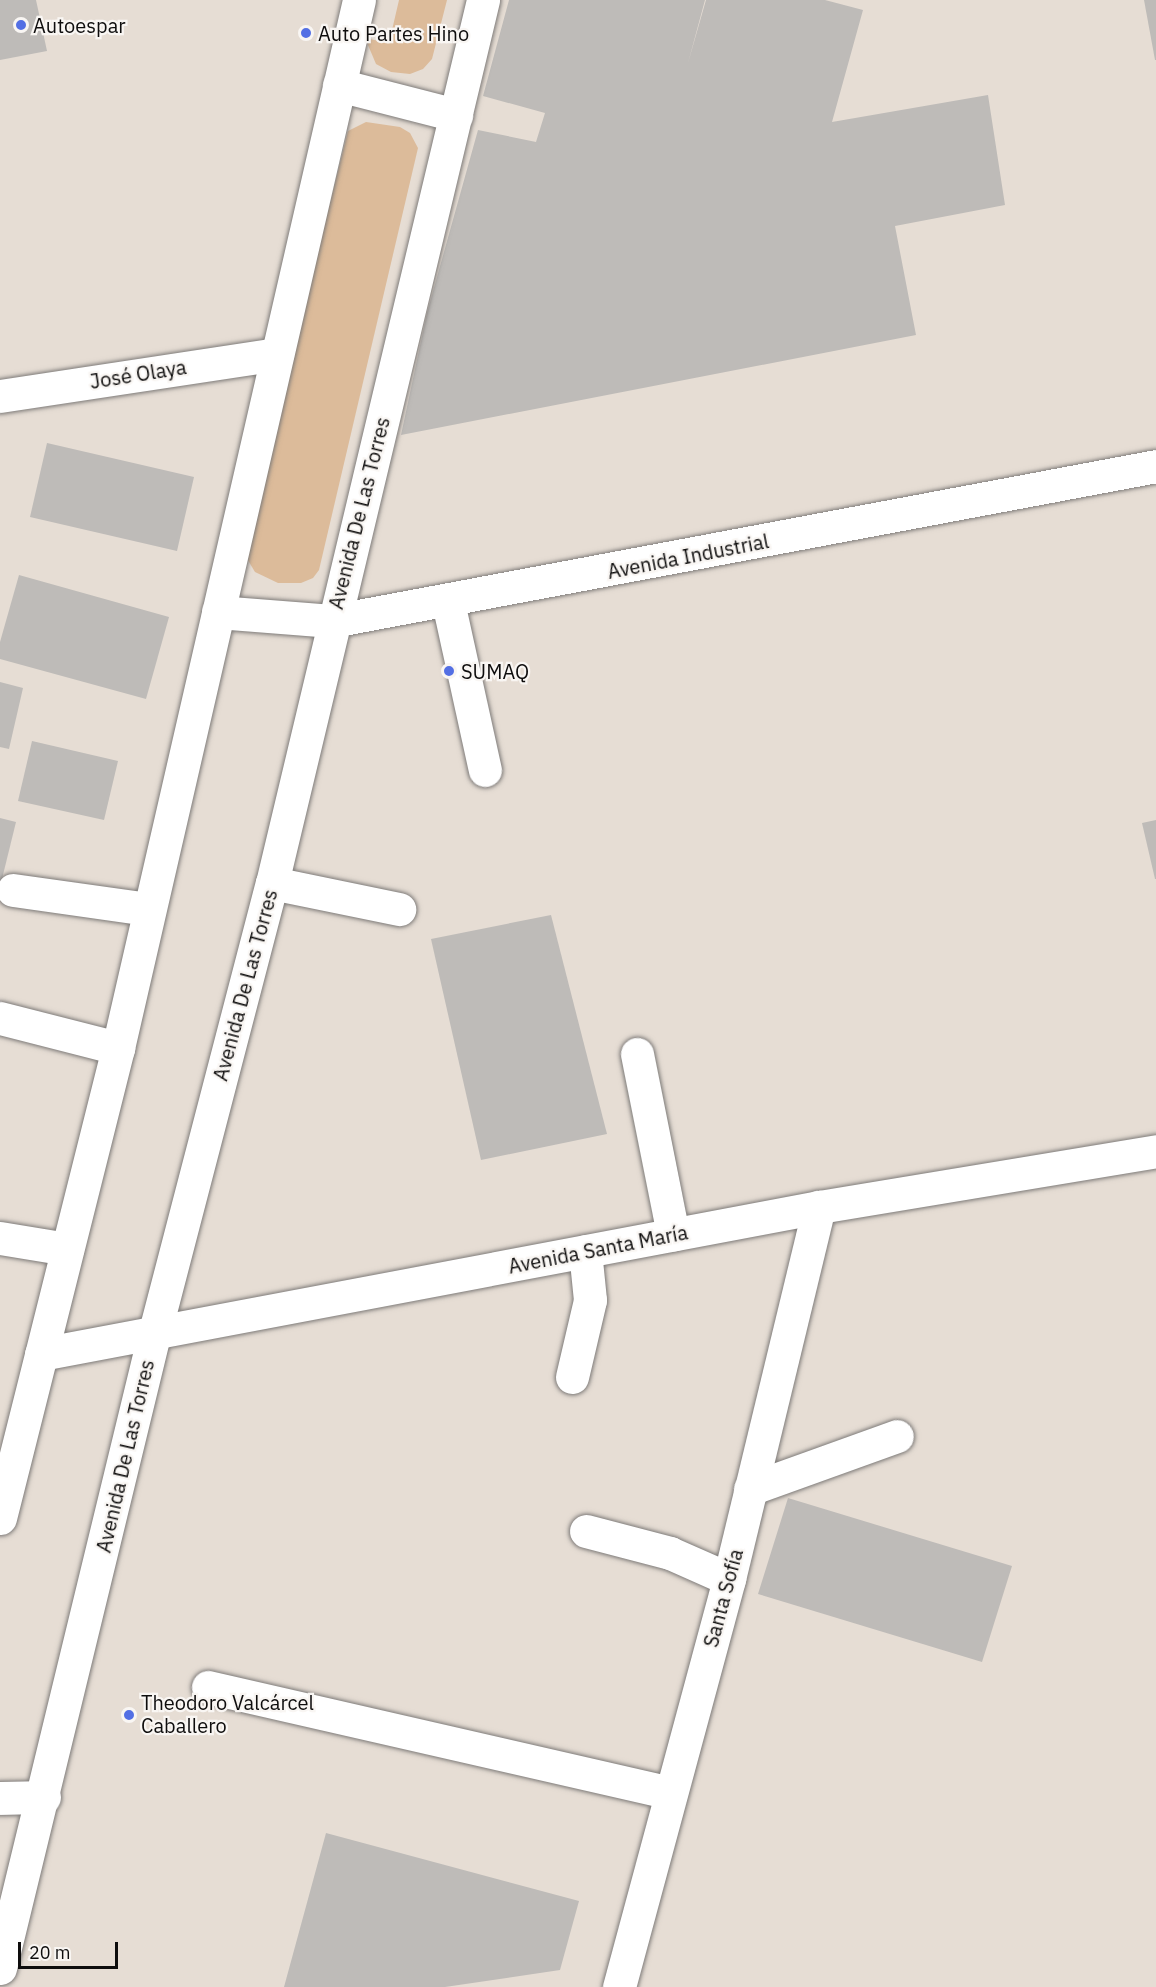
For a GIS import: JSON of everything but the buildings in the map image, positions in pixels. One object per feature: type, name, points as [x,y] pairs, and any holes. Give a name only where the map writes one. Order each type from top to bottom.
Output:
[{"type":"main road","points":[[0,1518],[118,1048],[359,0]]},
{"type":"main road","name":"Avenida De Las Torres","points":[[0,1968],[44,1797],[154,1335],[272,883],[332,621],[483,0]]},
{"type":"main road","points":[[339,85],[456,115]]},
{"type":"main road","name":"José Olaya","points":[[0,396],[277,354]]},
{"type":"main road","name":"Avenida Industrial","points":[[218,612],[332,621],[448,602],[1156,466]]},
{"type":"main road","points":[[448,602],[485,770]]},
{"type":"main road","points":[[272,883],[399,909]]},
{"type":"main road","points":[[13,890],[149,909]]},
{"type":"main road","points":[[0,1018],[118,1048]]},
{"type":"main road","points":[[637,1054],[674,1234]]},
{"type":"main road","name":"Avenida Santa María","points":[[41,1354],[154,1335],[819,1207],[1156,1151]]},
{"type":"main road","name":"Santa Sofía","points":[[619,1987],[669,1793],[729,1579],[819,1207]]},
{"type":"main road","points":[[0,1238],[67,1249]]},
{"type":"main road","points":[[572,1377],[590,1300],[585,1251]]},
{"type":"main road","points":[[750,1489],[897,1436]]},
{"type":"main road","points":[[586,1531],[670,1553],[729,1579]]},
{"type":"main road","points":[[207,1687],[669,1793]]},
{"type":"main road","points":[[0,1798],[44,1797]]},
{"type":"shaded area","points":[[0,0],[1156,0],[1156,1987],[0,1987]]},
{"type":"shaded area","points":[[399,0],[447,0],[432,59],[423,69],[410,74],[391,72],[376,64],[365,38],[389,43]]},
{"type":"shaded area","points":[[366,122],[400,127],[410,133],[418,148],[319,570],[313,578],[301,583],[278,583],[255,572],[243,552],[348,131]]},
{"type":"place","name":"Autoespar","points":[[21,25]]},
{"type":"place","name":"Auto Partes Hino","points":[[306,33]]},
{"type":"place","name":"SUMAQ","points":[[449,671]]},
{"type":"place","name":"Theodoro Valcárcel Caballero","points":[[129,1715]]}]
